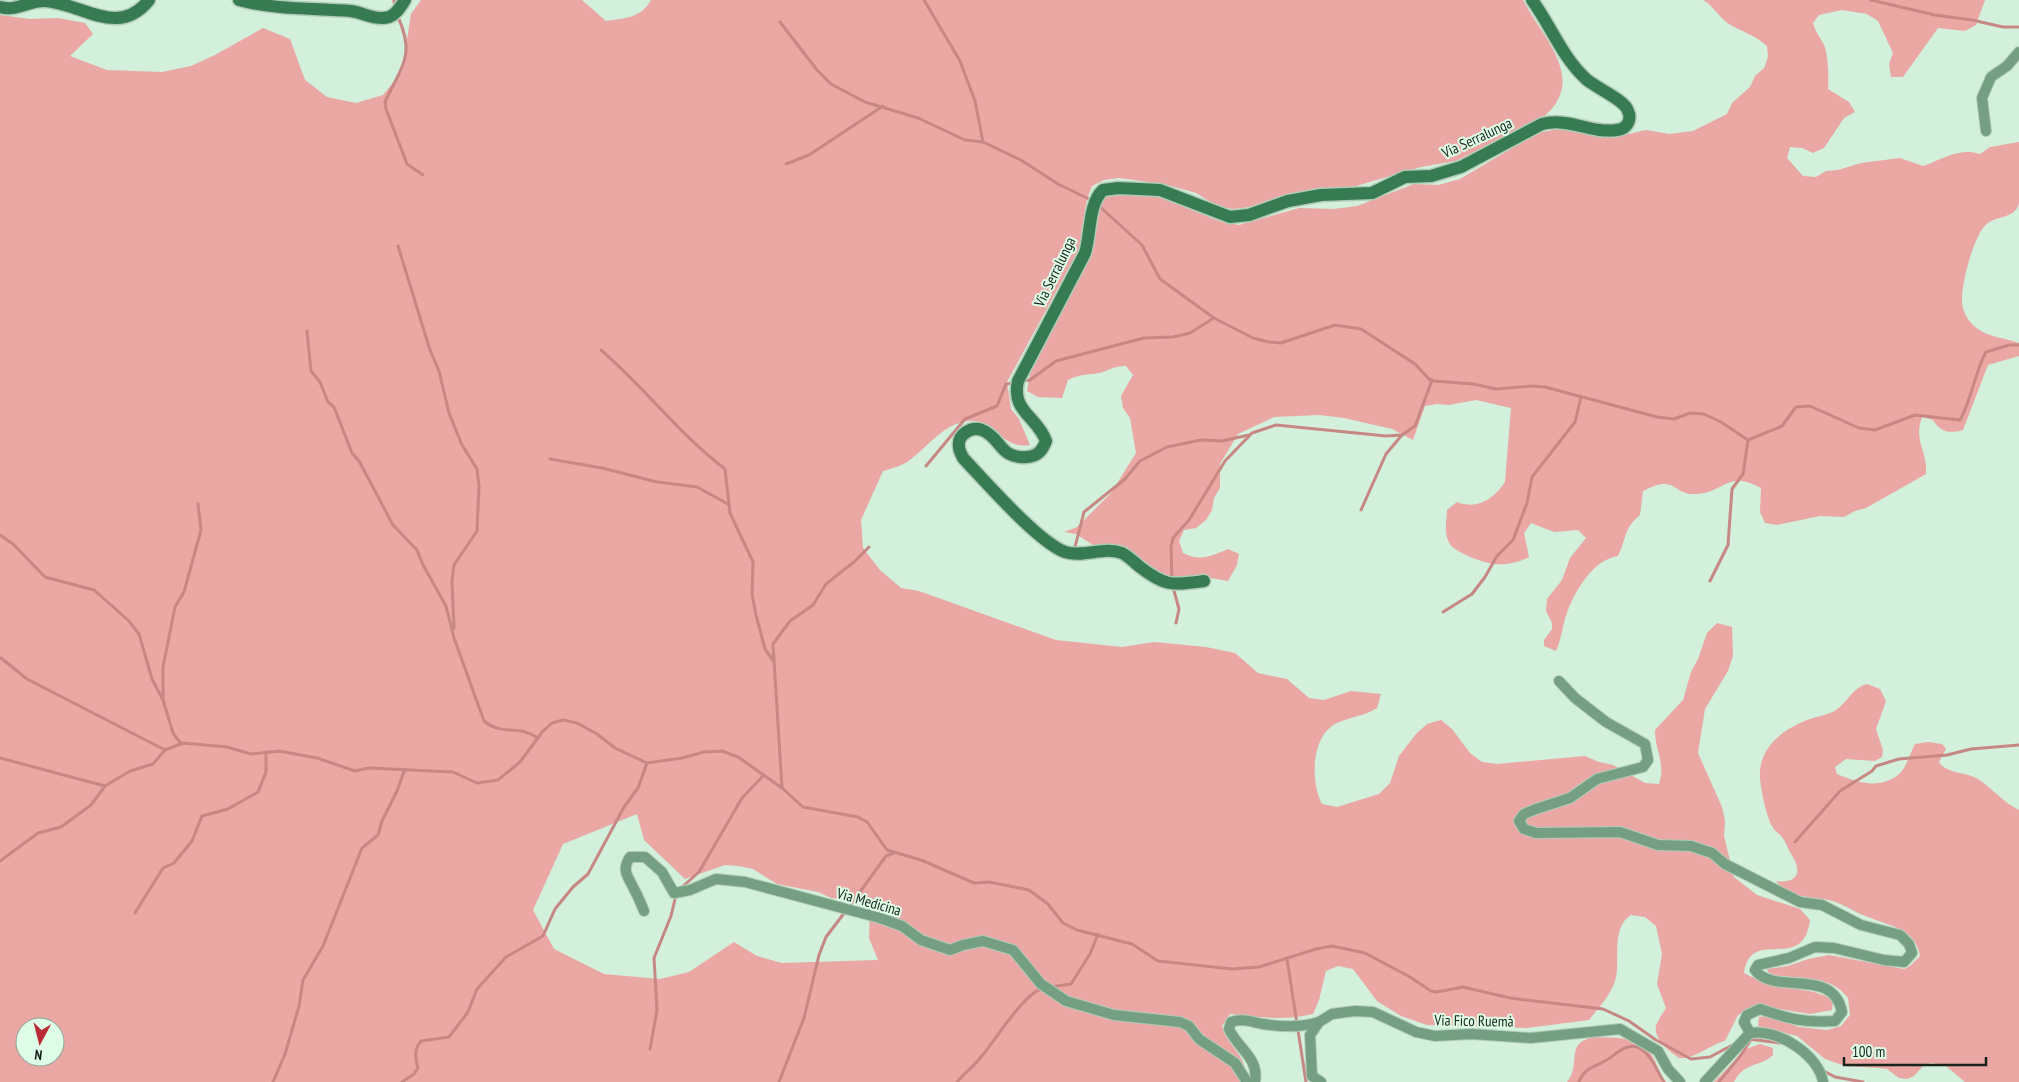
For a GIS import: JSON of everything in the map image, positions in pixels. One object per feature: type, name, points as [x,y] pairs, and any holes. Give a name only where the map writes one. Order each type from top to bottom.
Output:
[{"type":"street","points":[[0,8],[8,10],[38,0],[87,14],[116,18],[135,14],[149,0]]},
{"type":"street","points":[[239,0],[257,5],[295,10],[353,12],[381,18],[396,13],[405,0]]},
{"type":"street","name":"Via Serralunga","points":[[1204,581],[1177,585],[1159,581],[1123,554],[1113,551],[1077,554],[1064,552],[1022,518],[963,458],[959,448],[959,438],[964,433],[972,430],[982,430],[991,436],[1006,453],[1016,458],[1036,455],[1043,449],[1046,441],[1042,430],[1024,412],[1018,402],[1016,391],[1018,381],[1085,253],[1090,237],[1093,206],[1103,190],[1118,188],[1160,190],[1230,217],[1249,215],[1288,201],[1321,195],[1372,193],[1405,177],[1431,176],[1461,167],[1542,124],[1556,121],[1616,131],[1624,128],[1629,122],[1629,112],[1626,105],[1588,80],[1575,68],[1532,0]]},
{"type":"street","points":[[1986,131],[1982,98],[1991,77],[2007,66],[2019,52]]},
{"type":"street","points":[[1559,682],[1575,698],[1606,722],[1645,744],[1648,760],[1643,767],[1597,779],[1570,798],[1524,814],[1520,820],[1524,829],[1536,834],[1620,832],[1658,845],[1690,846],[1712,853],[1725,864],[1800,902],[1822,905],[1861,925],[1900,935],[1909,944],[1912,953],[1904,962],[1884,960],[1834,948],[1815,947],[1789,958],[1758,965],[1755,970],[1759,975],[1783,982],[1818,985],[1832,992],[1840,1003],[1842,1012],[1835,1021],[1815,1022],[1790,1020],[1760,1009],[1747,1015],[1744,1022],[1750,1033]]},
{"type":"street","name":"Via Medicina","points":[[644,911],[633,887],[625,876],[625,865],[630,857],[645,857],[662,872],[674,893],[690,890],[716,879],[745,882],[880,918],[902,926],[921,940],[950,950],[983,941],[1013,950],[1041,984],[1066,1001],[1100,1012],[1138,1018],[1160,1018],[1189,1026],[1200,1039],[1235,1063],[1247,1082]]},
{"type":"street","name":"Via Fico Ruemà","points":[[1319,1022],[1332,1014],[1373,1012],[1416,1032],[1435,1036],[1471,1034],[1531,1038],[1620,1028],[1658,1051],[1668,1069],[1680,1082]]},
{"type":"street","points":[[1255,1082],[1257,1072],[1250,1056],[1233,1038],[1229,1029],[1231,1022],[1240,1019],[1262,1024],[1302,1027],[1319,1022]]},
{"type":"street","points":[[1319,1022],[1310,1035],[1309,1052],[1312,1076],[1321,1082]]},
{"type":"street","points":[[1705,1082],[1750,1033],[1757,1032],[1783,1038],[1814,1060],[1823,1082]]},
{"type":"shaded area","points":[[421,0],[582,0],[606,21],[638,14],[651,0],[1523,0],[1558,60],[1562,75],[1562,90],[1555,105],[1541,119],[1456,161],[1421,167],[1356,186],[1289,194],[1249,207],[1234,209],[1219,207],[1196,193],[1164,184],[1119,178],[1104,180],[1092,186],[1087,199],[1079,249],[1007,382],[1011,409],[1019,419],[1030,445],[1012,443],[985,424],[977,421],[968,421],[951,426],[908,461],[898,467],[883,471],[861,520],[863,548],[880,570],[901,588],[919,591],[1056,640],[1122,647],[1154,642],[1206,647],[1235,653],[1258,673],[1287,679],[1309,698],[1324,700],[1351,691],[1381,694],[1377,708],[1337,723],[1328,729],[1318,748],[1315,772],[1318,795],[1322,804],[1337,807],[1379,794],[1390,783],[1399,756],[1416,734],[1427,724],[1441,720],[1452,729],[1470,753],[1482,762],[1497,764],[1585,756],[1613,765],[1645,783],[1659,784],[1661,763],[1655,730],[1683,700],[1691,672],[1698,659],[1707,633],[1717,623],[1732,627],[1733,656],[1728,671],[1705,709],[1698,753],[1722,807],[1725,821],[1724,836],[1734,877],[1757,895],[1800,909],[1810,920],[1805,936],[1798,945],[1756,952],[1749,959],[1744,973],[1764,983],[1814,992],[1828,997],[1833,1003],[1832,1010],[1810,1014],[1756,1005],[1738,1015],[1725,1041],[1697,1054],[1679,1058],[1663,1045],[1656,1031],[1656,1026],[1666,1008],[1657,984],[1662,954],[1656,926],[1645,917],[1631,915],[1625,921],[1619,935],[1616,977],[1612,989],[1589,1020],[1527,1028],[1427,1025],[1401,1016],[1377,1001],[1353,969],[1338,966],[1326,971],[1319,1000],[1313,1014],[1282,1018],[1230,1014],[1222,1026],[1244,1064],[1246,1082],[0,1082],[0,15],[30,19],[58,18],[85,23],[93,34],[70,56],[107,70],[162,72],[191,66],[263,28],[290,39],[305,80],[327,97],[356,103],[383,95],[402,72],[411,14]],"holes":[[[637,814],[644,840],[685,879],[725,865],[739,866],[753,869],[777,884],[818,892],[831,898],[860,901],[870,909],[869,938],[878,960],[782,963],[757,956],[734,942],[689,972],[660,979],[604,974],[554,949],[533,910],[563,844]]]},
{"type":"shaded area","points":[[1703,0],[1985,0],[1976,25],[1965,31],[1938,28],[1903,77],[1891,77],[1889,64],[1893,53],[1878,21],[1867,14],[1842,10],[1819,15],[1813,23],[1825,49],[1828,67],[1828,89],[1849,102],[1855,112],[1844,118],[1824,148],[1813,153],[1802,148],[1790,147],[1787,158],[1803,176],[1816,177],[1826,171],[1838,170],[1861,163],[1900,158],[1923,166],[1958,153],[1972,152],[1980,154],[1990,147],[2019,142],[2019,203],[2011,214],[1988,223],[1983,228],[1969,259],[1962,301],[1965,314],[1973,325],[1989,335],[2019,343],[2019,356],[1988,365],[1963,430],[1945,431],[1933,420],[1922,417],[1919,433],[1925,459],[1926,474],[1866,508],[1844,517],[1820,516],[1777,525],[1765,523],[1760,512],[1761,488],[1750,483],[1733,481],[1705,493],[1696,494],[1682,491],[1668,484],[1654,486],[1643,491],[1640,515],[1628,529],[1618,556],[1601,563],[1586,577],[1570,604],[1556,651],[1544,646],[1544,640],[1552,629],[1552,623],[1546,611],[1547,599],[1562,580],[1570,558],[1586,538],[1578,530],[1554,532],[1531,523],[1524,533],[1529,557],[1513,563],[1499,564],[1485,562],[1464,554],[1450,544],[1447,536],[1447,510],[1457,502],[1471,505],[1478,504],[1490,498],[1505,482],[1511,408],[1476,400],[1449,405],[1425,406],[1413,440],[1392,429],[1344,418],[1319,415],[1274,417],[1238,434],[1220,464],[1220,488],[1214,498],[1212,510],[1206,520],[1196,528],[1184,530],[1179,541],[1183,553],[1189,556],[1200,558],[1228,549],[1239,554],[1237,565],[1228,581],[1205,577],[1188,580],[1163,577],[1096,547],[1076,534],[1064,532],[1077,527],[1111,493],[1136,453],[1130,418],[1123,408],[1121,396],[1133,375],[1126,366],[1114,367],[1099,373],[1068,380],[1062,398],[1038,397],[1027,391],[1031,368],[1102,200],[1108,195],[1160,197],[1216,220],[1239,225],[1299,208],[1333,209],[1357,206],[1414,184],[1438,185],[1460,179],[1538,133],[1563,128],[1611,138],[1646,130],[1669,134],[1693,131],[1727,114],[1732,103],[1750,87],[1755,76],[1764,68],[1768,57],[1767,46],[1725,21]]},
{"type":"shaded area","points":[[1867,684],[1880,689],[1886,701],[1876,729],[1883,750],[1882,757],[1875,761],[1846,759],[1835,767],[1837,774],[1867,783],[1890,780],[1898,775],[1906,765],[1915,744],[1928,742],[1942,744],[1946,749],[1939,762],[1942,766],[1978,779],[2019,810],[2019,1082],[1965,1082],[1946,1066],[1931,1063],[1924,1065],[1914,1076],[1907,1079],[1899,1078],[1887,1069],[1845,1066],[1825,1059],[1797,1036],[1758,1026],[1759,1017],[1766,1016],[1799,1027],[1827,1030],[1841,1026],[1850,1015],[1848,998],[1833,985],[1814,979],[1773,975],[1767,969],[1788,966],[1808,959],[1829,955],[1904,969],[1920,956],[1913,939],[1900,929],[1833,901],[1795,894],[1781,887],[1776,881],[1794,878],[1797,866],[1785,841],[1772,826],[1765,807],[1760,771],[1765,753],[1777,738],[1785,732],[1801,722],[1836,710],[1854,692]]},
{"type":"shaded area","points":[[1593,1037],[1625,1039],[1639,1043],[1651,1054],[1666,1082],[1567,1082],[1573,1068],[1576,1049],[1584,1040]]},
{"type":"shaded area","points":[[1760,1044],[1773,1048],[1773,1055],[1763,1062],[1747,1068],[1738,1075],[1734,1082],[1714,1082],[1746,1049]]},
{"type":"waterway","points":[[394,0],[395,9]]},
{"type":"waterway","points":[[924,0],[960,61],[975,101],[983,142]]},
{"type":"waterway","points":[[1871,0],[1935,15],[1972,20],[2003,27],[2019,27]]},
{"type":"waterway","points":[[397,15],[406,40],[406,50],[401,69],[385,102],[386,109],[407,164],[423,175]]},
{"type":"waterway","points":[[780,22],[817,70],[831,84],[865,102],[918,118],[965,140],[983,142],[1021,160],[1058,184],[1093,201]]},
{"type":"waterway","points":[[786,164],[809,155],[883,106]]},
{"type":"waterway","points":[[1098,205],[1142,245],[1160,279],[1214,318],[1253,338],[1281,343],[1335,325],[1361,329],[1415,364],[1429,379],[1434,381],[1473,384],[1496,389],[1545,387],[1657,417],[1674,419],[1690,413],[1704,414],[1721,422],[1748,440],[1782,426],[1796,407],[1810,406],[1859,428],[1875,430],[1915,415],[1960,420],[1986,352],[2009,345],[2019,345]]},
{"type":"waterway","points":[[398,246],[430,350],[439,371],[449,413],[462,445],[477,469],[479,486],[477,531],[454,565],[452,581],[454,628]]},
{"type":"waterway","points":[[1023,381],[1030,380],[1056,361],[1144,338],[1173,337],[1190,333],[1214,318]]},
{"type":"waterway","points":[[307,331],[311,371],[320,382],[328,402],[334,407],[352,453],[359,461],[393,525],[417,550],[423,565],[446,606],[454,638],[484,721],[491,726],[523,731],[538,738]]},
{"type":"waterway","points":[[601,350],[692,441],[725,469],[730,513],[753,562],[752,594],[756,615],[765,649],[773,660]]},
{"type":"waterway","points":[[1172,581],[1171,547],[1173,538],[1189,520],[1225,461],[1252,433],[1276,425],[1386,436],[1402,435],[1415,426],[1432,380]]},
{"type":"waterway","points":[[926,466],[965,419],[997,406],[1006,384],[1014,383]]},
{"type":"waterway","points":[[1443,612],[1472,594],[1485,577],[1497,556],[1513,540],[1527,503],[1532,477],[1575,422],[1581,397]]},
{"type":"waterway","points":[[1075,547],[1084,512],[1125,479],[1140,461],[1167,447],[1201,440],[1222,441],[1249,435]]},
{"type":"waterway","points":[[1361,510],[1386,454],[1402,435]]},
{"type":"waterway","points":[[1710,581],[1728,545],[1732,489],[1743,474],[1748,440]]},
{"type":"waterway","points":[[550,459],[602,468],[657,482],[697,487],[728,504]]},
{"type":"waterway","points":[[163,699],[163,667],[175,607],[184,592],[201,530],[198,504]]},
{"type":"waterway","points":[[0,535],[13,544],[45,577],[94,590],[129,621],[139,634],[152,679],[163,700],[173,733],[181,744]]},
{"type":"waterway","points":[[782,788],[773,644],[790,621],[813,605],[826,584],[854,562],[869,547]]},
{"type":"waterway","points":[[1173,587],[1179,609],[1176,623]]},
{"type":"waterway","points":[[1,658],[27,679],[165,750]]},
{"type":"waterway","points":[[0,861],[38,833],[61,827],[91,805],[105,786],[130,771],[153,764],[165,750],[183,743],[227,747],[251,754],[279,751],[317,758],[355,771],[369,768],[453,772],[477,783],[498,780],[520,762],[543,731],[552,723],[563,720],[577,723],[597,734],[615,748],[647,763],[682,758],[704,752],[722,751],[738,757],[782,788],[803,807],[858,817],[867,822],[887,850],[921,860],[974,883],[989,882],[1029,890],[1048,904],[1063,923],[1077,930],[1132,944],[1158,961],[1232,969],[1259,967],[1316,949],[1332,946],[1365,953],[1410,977],[1431,991],[1437,992],[1463,987],[1510,998],[1603,1009],[1629,1021],[1656,1040],[1691,1059],[1710,1057],[1738,1042]]},
{"type":"waterway","points":[[1795,842],[1840,791],[1872,771],[1876,766],[1899,759],[1947,755],[1971,749],[2019,745]]},
{"type":"waterway","points":[[135,913],[163,868],[174,863],[192,841],[202,816],[228,809],[258,792],[266,772],[266,752]]},
{"type":"waterway","points":[[0,758],[105,786]]},
{"type":"waterway","points":[[402,1082],[414,1074],[418,1068],[416,1054],[417,1047],[421,1041],[449,1037],[468,1012],[477,989],[506,957],[543,936],[555,909],[573,887],[588,874],[624,807],[638,788],[647,763]]},
{"type":"waterway","points":[[273,1082],[285,1054],[299,1006],[303,980],[323,946],[362,848],[378,835],[382,821],[397,791],[405,769]]},
{"type":"waterway","points":[[681,888],[699,872],[742,798],[763,776]]},
{"type":"waterway","points":[[849,907],[886,856],[894,853]]},
{"type":"waterway","points":[[650,1049],[657,1010],[654,958],[671,916],[676,895]]},
{"type":"waterway","points":[[779,1082],[804,1018],[819,955],[826,937],[845,912]]},
{"type":"waterway","points":[[1050,987],[1071,984],[1090,954],[1098,934]]},
{"type":"waterway","points":[[1287,959],[1306,1082]]},
{"type":"waterway","points":[[957,1082],[987,1050],[1019,1007],[1036,991],[1044,988]]},
{"type":"waterway","points":[[1719,1082],[1752,1038]]},
{"type":"waterway","points":[[1749,1039],[1780,1043]]},
{"type":"waterway","points":[[1579,1082],[1583,1074],[1589,1069],[1622,1049],[1634,1046],[1640,1048],[1650,1058],[1664,1082]]},
{"type":"waterway","points":[[1822,1070],[1835,1077],[1863,1082]]}]
